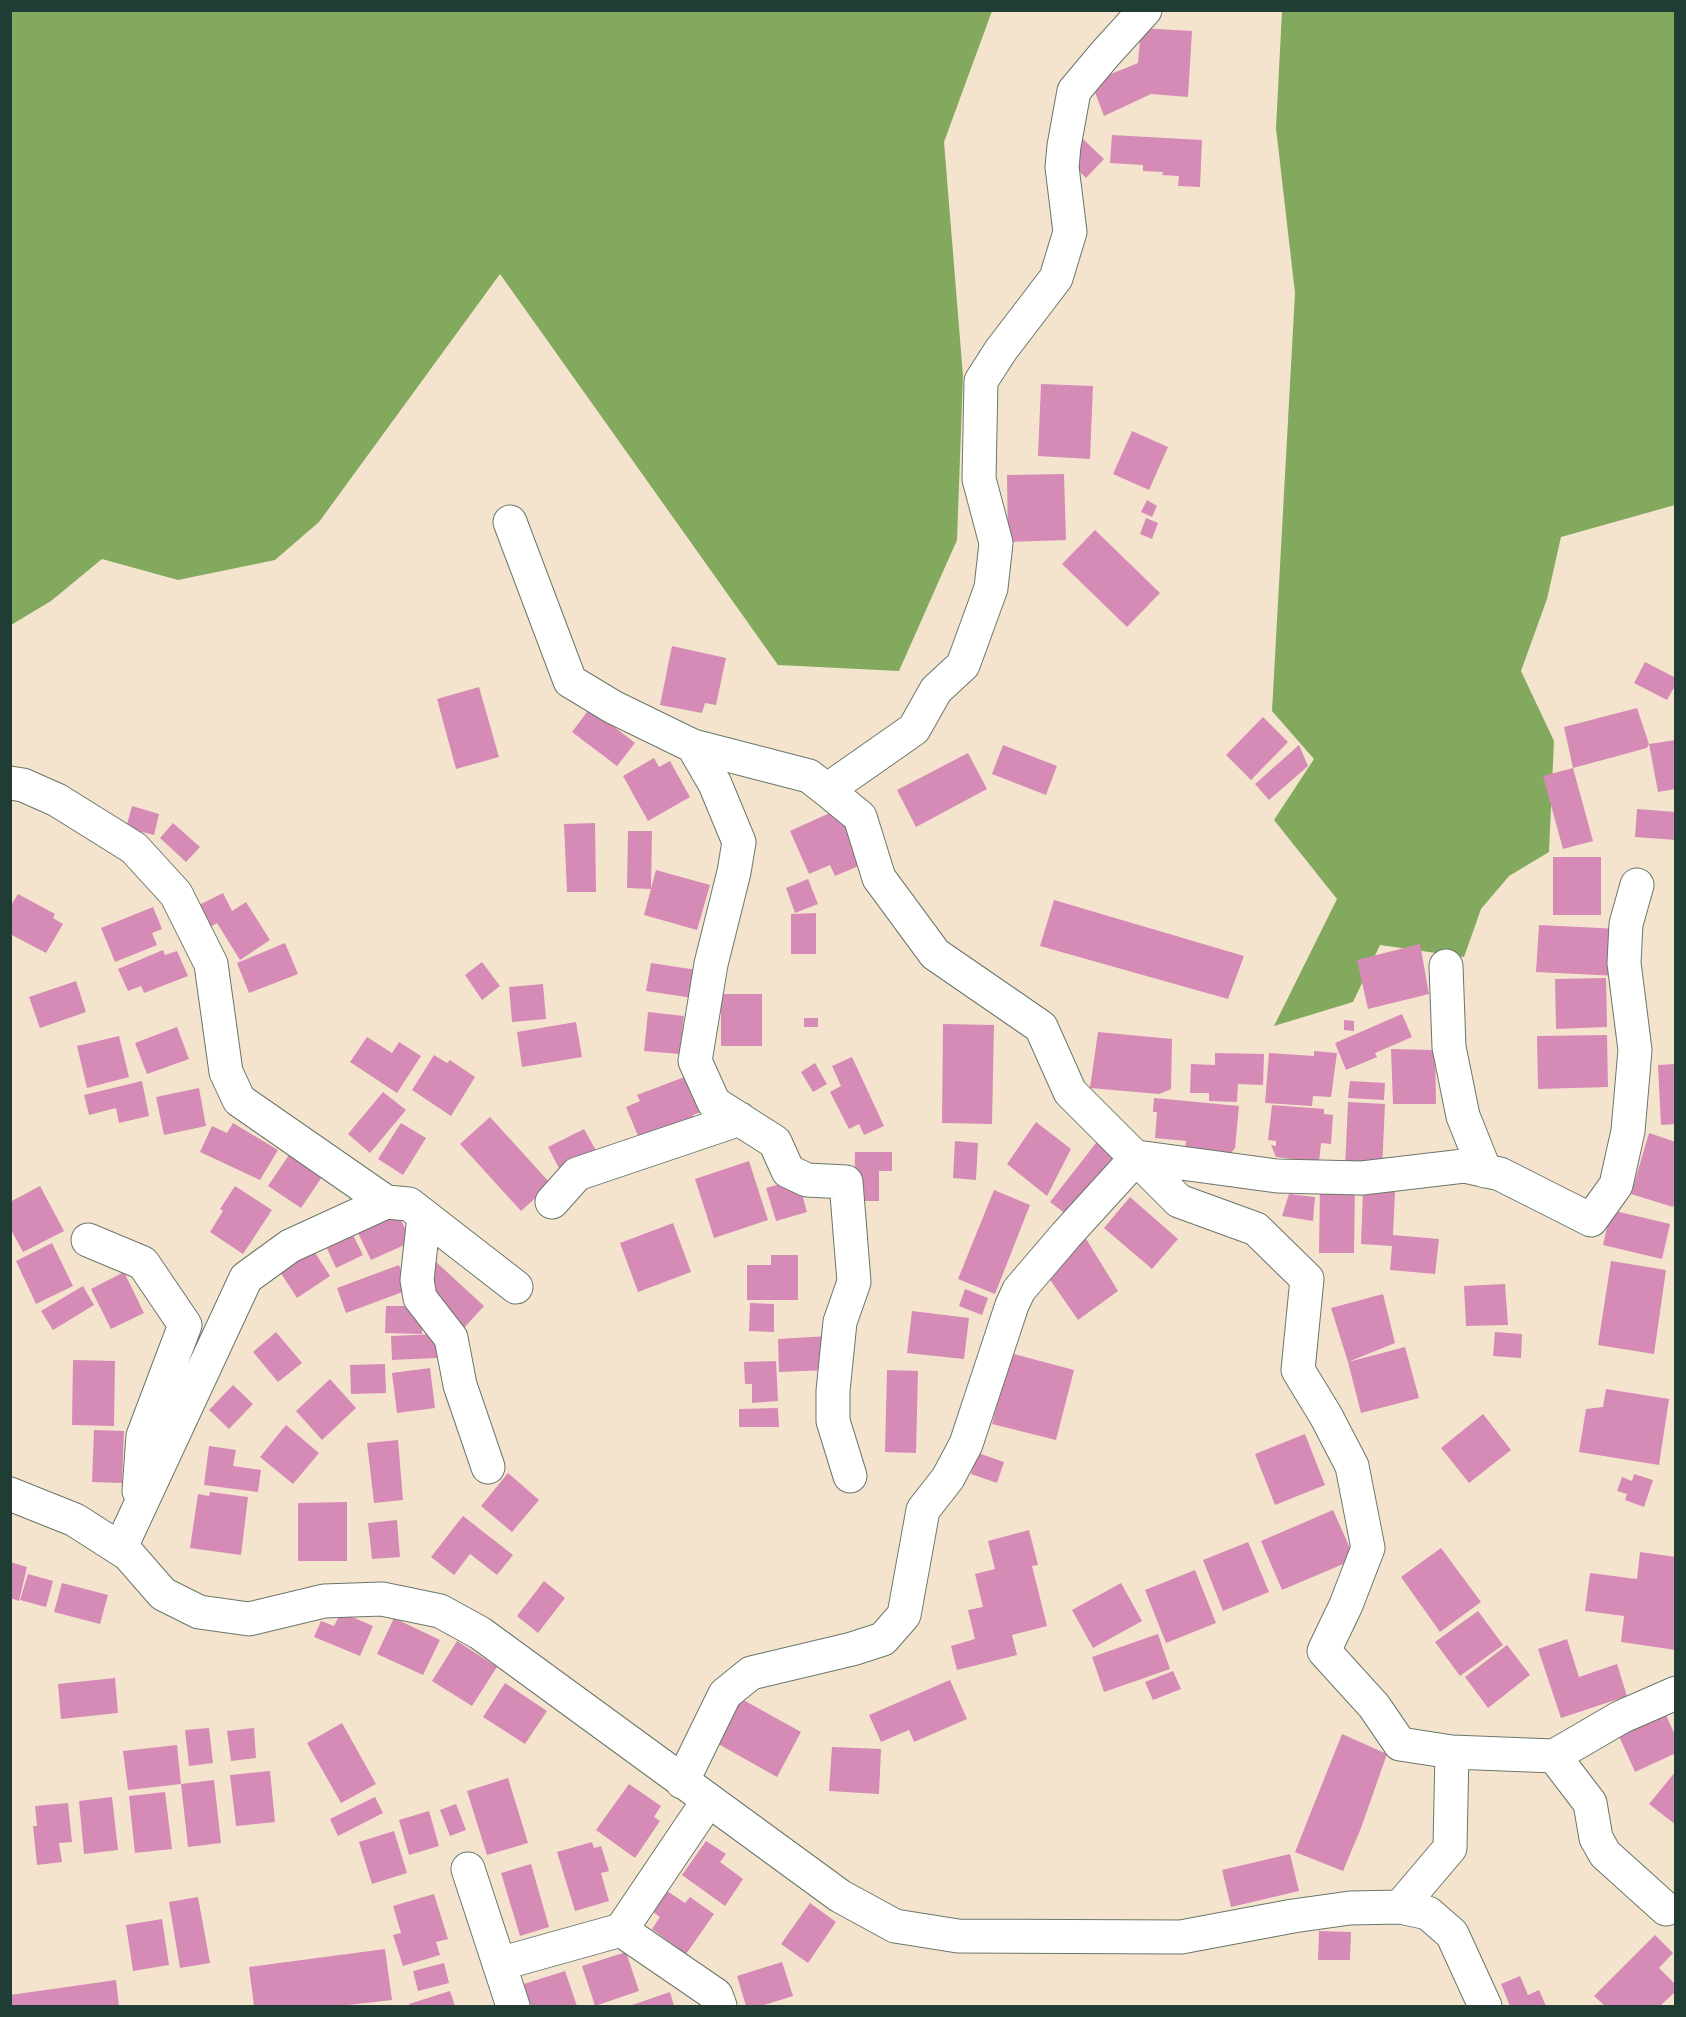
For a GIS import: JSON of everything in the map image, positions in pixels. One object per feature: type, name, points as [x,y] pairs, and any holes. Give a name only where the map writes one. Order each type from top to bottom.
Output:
[{"type":"street","points":[[827,790],[914,729],[936,690],[963,665],[991,588],[996,543],[979,479],[981,381],[1001,350],[1056,278],[1070,232],[1062,167],[1074,91],[1145,10]]},
{"type":"street","points":[[510,522],[570,681],[613,707],[693,746],[809,776],[827,790],[860,817],[879,878],[935,954],[1041,1027],[1070,1092],[1179,1201],[1256,1229],[1306,1279],[1298,1371],[1326,1416],[1352,1466],[1368,1548],[1346,1605],[1324,1651],[1374,1706],[1400,1743],[1452,1752],[1554,1756],[1621,1717],[1676,1693]]},
{"type":"street","points":[[693,746],[715,784],[739,842],[734,872],[711,964],[695,1061],[714,1103],[776,1142],[788,1171],[807,1179],[846,1182],[854,1282],[840,1322],[833,1391],[833,1421],[850,1476]]},
{"type":"street","points":[[10,783],[22,785],[57,800],[134,848],[169,886],[176,894],[212,964],[226,1072],[239,1100],[386,1202]]},
{"type":"street","points":[[1137,1157],[1277,1176],[1362,1178],[1464,1166],[1500,1174],[1591,1220],[1616,1185],[1628,1131],[1635,1050],[1624,963],[1626,924],[1637,885]]},
{"type":"street","points":[[1446,966],[1449,1047],[1463,1116],[1485,1171]]},
{"type":"street","points":[[552,1202],[577,1174],[740,1119]]},
{"type":"street","points":[[682,1782],[725,1694],[751,1673],[884,1639],[904,1615],[923,1510],[948,1478],[966,1444],[1019,1290],[1137,1157]]},
{"type":"street","points":[[120,1549],[246,1278],[290,1246],[386,1202],[409,1204],[516,1287]]},
{"type":"street","points":[[424,1216],[417,1280],[420,1298],[451,1338],[460,1385],[488,1467]]},
{"type":"street","points":[[88,1240],[143,1263],[185,1325],[144,1436],[137,1513]]},
{"type":"street","points":[[10,1494],[75,1520],[128,1554],[163,1594],[199,1612],[249,1619],[324,1601],[382,1599],[440,1611],[480,1632],[708,1801],[849,1901],[895,1926],[958,1936],[1181,1937],[1350,1908],[1400,1907],[1428,1913],[1452,1934],[1485,2007]]},
{"type":"street","points":[[1400,1907],[1450,1848],[1452,1752]]},
{"type":"street","points":[[1554,1756],[1590,1803],[1596,1838],[1605,1854],[1666,1910]]},
{"type":"street","points":[[499,1964],[621,1930],[708,1801]]},
{"type":"street","points":[[468,1869],[513,2007]]},
{"type":"street","points":[[621,1930],[716,1995],[720,2007]]},
{"type":"green space","points":[[11,10],[992,11],[944,142],[963,376],[957,540],[899,671],[778,665],[500,274],[319,522],[275,560],[178,580],[102,559],[51,601],[11,625]]},
{"type":"green space","points":[[1282,11],[1675,11],[1675,505],[1561,537],[1547,599],[1521,671],[1554,741],[1549,852],[1509,876],[1481,909],[1464,957],[1380,945],[1353,1002],[1274,1026],[1337,899],[1274,820],[1314,759],[1272,711],[1295,293],[1276,128]]},
{"type":"building","points":[[1141,28],[1192,31],[1188,97],[1151,94],[1104,116],[1091,82],[1138,63]]},
{"type":"building","points":[[1112,135],[1202,140],[1200,187],[1178,186],[1179,176],[1143,171],[1143,165],[1110,163]]},
{"type":"building","points":[[1082,138],[1104,159],[1086,178],[1065,157]]},
{"type":"building","points":[[1041,384],[1093,386],[1090,459],[1038,456]]},
{"type":"building","points":[[1132,431],[1168,447],[1149,490],[1113,474]]},
{"type":"building","points":[[1064,474],[1066,540],[1008,542],[1007,475]]},
{"type":"building","points":[[1147,500],[1157,506],[1152,517],[1141,512]]},
{"type":"building","points":[[1146,518],[1158,523],[1152,539],[1140,534]]},
{"type":"building","points":[[1095,530],[1160,593],[1127,627],[1062,564]]},
{"type":"building","points":[[672,646],[726,658],[716,705],[705,703],[702,713],[660,705]]},
{"type":"building","points":[[1645,662],[1676,678],[1676,684],[1667,700],[1634,683]]},
{"type":"building","points":[[479,687],[499,757],[456,769],[437,699]]},
{"type":"building","points":[[590,708],[635,743],[617,766],[572,732]]},
{"type":"building","points":[[1637,708],[1649,744],[1647,748],[1573,768],[1564,727]]},
{"type":"building","points":[[1263,717],[1288,742],[1251,780],[1226,755]]},
{"type":"building","points":[[1676,740],[1676,789],[1658,792],[1649,744]]},
{"type":"building","points":[[1003,745],[1057,766],[1046,795],[992,774]]},
{"type":"building","points":[[1299,745],[1308,766],[1269,800],[1255,784]]},
{"type":"building","points":[[968,753],[987,789],[916,827],[897,790]]},
{"type":"building","points":[[654,758],[659,767],[670,761],[690,797],[648,821],[623,776]]},
{"type":"building","points":[[1573,768],[1593,841],[1563,849],[1543,776]]},
{"type":"building","points":[[132,806],[159,814],[154,835],[126,828]]},
{"type":"building","points":[[1637,809],[1676,812],[1676,840],[1635,837]]},
{"type":"building","points":[[832,812],[834,819],[841,816],[861,865],[835,876],[830,865],[809,874],[790,831]]},
{"type":"building","points":[[173,823],[200,847],[186,862],[160,838]]},
{"type":"building","points":[[595,823],[596,892],[567,892],[564,824]]},
{"type":"building","points":[[628,831],[652,831],[651,889],[627,888]]},
{"type":"building","points":[[1553,857],[1601,857],[1601,915],[1553,915]]},
{"type":"building","points":[[656,870],[710,885],[697,930],[644,915]]},
{"type":"building","points":[[808,879],[818,904],[795,913],[786,888]]},
{"type":"building","points":[[223,893],[232,911],[246,902],[270,940],[240,960],[217,923],[210,927],[199,905]]},
{"type":"building","points":[[18,894],[55,914],[53,918],[63,924],[46,953],[10,934],[10,907]]},
{"type":"building","points":[[1054,900],[1244,956],[1228,999],[1040,946]]},
{"type":"building","points":[[153,907],[162,929],[152,933],[157,945],[115,962],[101,928]]},
{"type":"building","points":[[816,913],[816,954],[791,954],[791,914]]},
{"type":"building","points":[[1539,925],[1620,929],[1618,976],[1536,972]]},
{"type":"building","points":[[285,943],[298,974],[249,993],[237,963]]},
{"type":"building","points":[[1420,944],[1429,994],[1368,1009],[1357,960]]},
{"type":"building","points":[[163,950],[165,955],[177,951],[188,976],[144,993],[141,986],[128,991],[118,969]]},
{"type":"building","points":[[482,962],[500,986],[482,1000],[465,975]]},
{"type":"building","points":[[651,963],[697,970],[693,998],[646,991]]},
{"type":"building","points":[[1606,978],[1607,1027],[1556,1029],[1555,979]]},
{"type":"building","points":[[76,981],[86,1012],[40,1028],[29,997]]},
{"type":"building","points":[[543,984],[546,1019],[512,1022],[509,987]]},
{"type":"building","points":[[721,994],[762,994],[762,1046],[721,1046]]},
{"type":"building","points":[[648,1012],[684,1016],[680,1054],[644,1051]]},
{"type":"building","points":[[1402,1014],[1412,1037],[1375,1053],[1377,1057],[1346,1070],[1335,1043]]},
{"type":"building","points":[[804,1018],[818,1018],[818,1027],[804,1027]]},
{"type":"building","points":[[1344,1020],[1354,1021],[1354,1031],[1344,1030]]},
{"type":"building","points":[[576,1022],[582,1057],[522,1067],[517,1032]]},
{"type":"building","points":[[943,1024],[994,1025],[992,1124],[942,1123]]},
{"type":"building","points":[[177,1027],[189,1059],[147,1074],[135,1043]]},
{"type":"building","points":[[1098,1032],[1172,1039],[1171,1089],[1159,1094],[1090,1088]]},
{"type":"building","points":[[1607,1035],[1608,1087],[1538,1089],[1537,1036]]},
{"type":"building","points":[[119,1036],[129,1077],[87,1088],[77,1046]]},
{"type":"building","points":[[367,1037],[392,1053],[399,1042],[421,1056],[397,1093],[350,1062]]},
{"type":"building","points":[[1391,1049],[1435,1050],[1436,1104],[1393,1104]]},
{"type":"building","points":[[1314,1051],[1337,1053],[1331,1097],[1313,1096],[1312,1106],[1265,1103],[1269,1053],[1314,1056]]},
{"type":"building","points":[[1215,1053],[1264,1054],[1263,1085],[1238,1084],[1237,1102],[1209,1101],[1209,1093],[1190,1093],[1191,1064],[1215,1065]]},
{"type":"building","points":[[434,1055],[447,1063],[450,1060],[475,1077],[451,1116],[412,1090]]},
{"type":"building","points":[[852,1057],[884,1126],[864,1135],[859,1124],[849,1129],[830,1092],[841,1086],[832,1066]]},
{"type":"building","points":[[815,1063],[827,1084],[813,1092],[801,1072]]},
{"type":"building","points":[[1676,1064],[1676,1124],[1661,1125],[1658,1065]]},
{"type":"building","points":[[687,1076],[701,1112],[693,1115],[695,1121],[641,1143],[626,1107],[640,1101],[637,1095]]},
{"type":"building","points":[[142,1081],[149,1116],[119,1123],[116,1108],[89,1115],[84,1095]]},
{"type":"building","points":[[1350,1081],[1385,1083],[1384,1100],[1348,1098]]},
{"type":"building","points":[[199,1088],[206,1126],[164,1135],[156,1097]]},
{"type":"building","points":[[383,1092],[406,1110],[370,1153],[348,1134]]},
{"type":"building","points":[[1154,1098],[1239,1106],[1235,1148],[1230,1154],[1185,1150],[1186,1141],[1155,1138],[1157,1112],[1153,1112]]},
{"type":"building","points":[[1348,1102],[1385,1104],[1382,1170],[1345,1168]]},
{"type":"building","points":[[1272,1105],[1324,1109],[1324,1114],[1333,1115],[1331,1144],[1321,1143],[1319,1162],[1276,1157],[1271,1145],[1276,1146],[1276,1141],[1268,1140]]},
{"type":"building","points":[[490,1117],[551,1184],[521,1211],[460,1144]]},
{"type":"building","points":[[1036,1122],[1071,1149],[1047,1196],[1007,1164]]},
{"type":"building","points":[[233,1123],[278,1150],[260,1180],[200,1152],[212,1126],[227,1133]]},
{"type":"building","points":[[401,1123],[426,1138],[403,1175],[378,1159]]},
{"type":"building","points":[[584,1129],[598,1154],[561,1172],[548,1147]]},
{"type":"building","points":[[1649,1133],[1676,1142],[1676,1197],[1673,1207],[1631,1194]]},
{"type":"building","points":[[1103,1134],[1123,1149],[1071,1218],[1050,1202]]},
{"type":"building","points":[[955,1141],[978,1143],[976,1180],[953,1178]]},
{"type":"building","points":[[291,1152],[324,1174],[301,1208],[268,1186]]},
{"type":"building","points":[[855,1152],[892,1152],[892,1171],[879,1171],[879,1201],[854,1201]]},
{"type":"building","points":[[749,1161],[768,1220],[714,1238],[695,1179]]},
{"type":"building","points":[[798,1179],[807,1212],[776,1221],[766,1188]]},
{"type":"building","points":[[40,1186],[64,1231],[23,1252],[10,1228],[10,1202]]},
{"type":"building","points":[[235,1186],[272,1210],[243,1254],[210,1232],[223,1211],[220,1209]]},
{"type":"building","points":[[1320,1186],[1355,1186],[1354,1253],[1319,1253]]},
{"type":"building","points":[[994,1190],[1030,1205],[995,1294],[958,1279]]},
{"type":"building","points":[[1363,1190],[1395,1192],[1393,1235],[1439,1239],[1435,1274],[1390,1270],[1392,1246],[1361,1244]]},
{"type":"building","points":[[1289,1194],[1315,1197],[1313,1221],[1282,1216]]},
{"type":"building","points":[[1130,1197],[1178,1239],[1152,1269],[1104,1228]]},
{"type":"building","points":[[1611,1210],[1670,1224],[1662,1259],[1603,1245]]},
{"type":"building","points":[[398,1213],[411,1242],[371,1260],[357,1231]]},
{"type":"building","points":[[673,1223],[691,1272],[638,1292],[620,1243]]},
{"type":"building","points":[[350,1229],[363,1255],[336,1268],[324,1242]]},
{"type":"building","points":[[1085,1237],[1118,1291],[1078,1320],[1044,1271]]},
{"type":"building","points":[[52,1243],[73,1286],[36,1304],[16,1261]]},
{"type":"building","points":[[310,1245],[330,1276],[297,1298],[277,1267]]},
{"type":"building","points":[[771,1255],[798,1255],[798,1300],[747,1300],[747,1265],[771,1265]]},
{"type":"building","points":[[435,1261],[484,1306],[463,1329],[422,1274]]},
{"type":"building","points":[[1611,1261],[1666,1270],[1654,1354],[1598,1345]]},
{"type":"building","points":[[399,1265],[408,1290],[346,1313],[337,1288]]},
{"type":"building","points":[[124,1272],[144,1313],[111,1329],[91,1289]]},
{"type":"building","points":[[1505,1284],[1508,1325],[1466,1326],[1464,1286]]},
{"type":"building","points":[[83,1286],[94,1305],[53,1330],[41,1311]]},
{"type":"building","points":[[965,1289],[988,1298],[982,1315],[959,1306]]},
{"type":"building","points":[[1383,1294],[1395,1343],[1348,1362],[1331,1308]]},
{"type":"building","points":[[750,1303],[774,1304],[774,1332],[749,1331]]},
{"type":"building","points":[[386,1306],[423,1306],[422,1334],[385,1333]]},
{"type":"building","points":[[912,1311],[969,1318],[964,1359],[907,1353]]},
{"type":"building","points":[[276,1332],[302,1363],[278,1382],[253,1352]]},
{"type":"building","points":[[1495,1332],[1522,1334],[1521,1358],[1493,1356]]},
{"type":"building","points":[[436,1334],[437,1358],[392,1360],[391,1336]]},
{"type":"building","points":[[828,1336],[829,1370],[779,1372],[778,1339]]},
{"type":"building","points":[[1405,1347],[1419,1398],[1361,1413],[1348,1362]]},
{"type":"building","points":[[1010,1353],[1074,1370],[1056,1440],[992,1424]]},
{"type":"building","points":[[73,1360],[115,1361],[114,1426],[72,1425]]},
{"type":"building","points":[[776,1361],[778,1401],[752,1403],[752,1384],[745,1384],[744,1362]]},
{"type":"building","points":[[385,1364],[386,1393],[351,1394],[350,1365]]},
{"type":"building","points":[[430,1368],[435,1408],[397,1413],[392,1373]]},
{"type":"building","points":[[887,1370],[918,1371],[916,1453],[885,1452]]},
{"type":"building","points":[[330,1379],[356,1408],[322,1440],[296,1411]]},
{"type":"building","points":[[233,1385],[253,1404],[229,1429],[209,1410]]},
{"type":"building","points":[[1606,1389],[1669,1399],[1659,1465],[1579,1452],[1586,1409],[1603,1407]]},
{"type":"building","points":[[778,1408],[779,1427],[739,1427],[739,1409]]},
{"type":"building","points":[[1483,1414],[1511,1450],[1469,1483],[1441,1448]]},
{"type":"building","points":[[286,1425],[319,1453],[293,1484],[260,1457]]},
{"type":"building","points":[[94,1430],[124,1431],[122,1483],[92,1482]]},
{"type":"building","points":[[1305,1434],[1325,1485],[1275,1505],[1255,1454]]},
{"type":"building","points":[[398,1440],[403,1500],[374,1503],[367,1443]]},
{"type":"building","points":[[209,1446],[236,1450],[233,1466],[261,1470],[258,1492],[204,1485]]},
{"type":"building","points":[[978,1453],[1004,1462],[997,1483],[971,1474]]},
{"type":"building","points":[[508,1473],[539,1500],[512,1532],[481,1506]]},
{"type":"building","points":[[1634,1474],[1653,1480],[1644,1507],[1625,1500],[1627,1494],[1617,1491],[1622,1477],[1632,1481]]},
{"type":"building","points":[[210,1492],[248,1497],[241,1555],[190,1548],[198,1494],[209,1496]]},
{"type":"building","points":[[347,1502],[347,1561],[298,1561],[298,1503]]},
{"type":"building","points":[[1333,1510],[1355,1559],[1282,1590],[1261,1541]]},
{"type":"building","points":[[463,1516],[513,1555],[497,1575],[470,1554],[454,1575],[431,1557]]},
{"type":"building","points":[[397,1520],[400,1557],[372,1559],[368,1523]]},
{"type":"building","points":[[1029,1530],[1038,1565],[1032,1566],[1047,1626],[1012,1635],[1017,1655],[957,1670],[951,1646],[975,1639],[968,1610],[983,1607],[975,1574],[995,1569],[988,1541]]},
{"type":"building","points":[[1248,1542],[1269,1592],[1223,1611],[1203,1560]]},
{"type":"building","points":[[1441,1548],[1481,1602],[1440,1632],[1401,1577]]},
{"type":"building","points":[[1640,1552],[1676,1557],[1676,1650],[1621,1642],[1624,1616],[1585,1611],[1590,1573],[1637,1579]]},
{"type":"building","points":[[10,1562],[27,1567],[19,1601],[10,1598]]},
{"type":"building","points":[[1195,1570],[1216,1623],[1166,1643],[1145,1590]]},
{"type":"building","points":[[28,1574],[53,1581],[46,1607],[20,1600]]},
{"type":"building","points":[[544,1581],[565,1598],[538,1633],[517,1616]]},
{"type":"building","points":[[62,1583],[108,1595],[100,1624],[54,1612]]},
{"type":"building","points":[[1121,1583],[1142,1621],[1093,1648],[1072,1610]]},
{"type":"building","points":[[1478,1611],[1503,1645],[1460,1676],[1435,1642]]},
{"type":"building","points":[[341,1612],[373,1626],[360,1656],[314,1637],[321,1621],[334,1626]]},
{"type":"building","points":[[394,1618],[440,1640],[423,1675],[377,1654]]},
{"type":"building","points":[[1158,1634],[1170,1669],[1104,1692],[1092,1657]]},
{"type":"building","points":[[1567,1639],[1579,1677],[1617,1664],[1627,1696],[1561,1718],[1538,1649]]},
{"type":"building","points":[[457,1641],[497,1667],[472,1706],[432,1681]]},
{"type":"building","points":[[1507,1645],[1530,1675],[1488,1708],[1465,1677]]},
{"type":"building","points":[[1173,1671],[1181,1689],[1153,1700],[1145,1682]]},
{"type":"building","points":[[115,1678],[118,1713],[61,1719],[58,1684]]},
{"type":"building","points":[[950,1680],[967,1719],[914,1742],[909,1730],[881,1742],[869,1715]]},
{"type":"building","points":[[505,1683],[547,1711],[525,1744],[483,1717]]},
{"type":"building","points":[[738,1697],[801,1732],[777,1777],[713,1741]]},
{"type":"building","points":[[1665,1713],[1676,1737],[1676,1753],[1635,1772],[1618,1734]]},
{"type":"building","points":[[342,1723],[376,1784],[341,1803],[307,1743]]},
{"type":"building","points":[[209,1728],[213,1763],[189,1766],[185,1730]]},
{"type":"building","points":[[254,1728],[256,1758],[231,1761],[227,1731]]},
{"type":"building","points":[[1342,1734],[1387,1754],[1343,1871],[1295,1852]]},
{"type":"building","points":[[177,1745],[181,1784],[128,1790],[123,1751]]},
{"type":"building","points":[[832,1747],[881,1749],[879,1794],[829,1791]]},
{"type":"building","points":[[270,1771],[275,1822],[236,1826],[230,1775]]},
{"type":"building","points":[[1676,1771],[1676,1825],[1649,1804]]},
{"type":"building","points":[[508,1778],[528,1843],[487,1855],[467,1791]]},
{"type":"building","points":[[214,1780],[221,1843],[188,1847],[181,1784]]},
{"type":"building","points":[[629,1784],[661,1806],[654,1817],[660,1821],[635,1858],[596,1830]]},
{"type":"building","points":[[165,1792],[172,1849],[135,1853],[129,1796]]},
{"type":"building","points":[[112,1797],[118,1850],[84,1854],[79,1801]]},
{"type":"building","points":[[375,1797],[383,1813],[338,1836],[330,1819]]},
{"type":"building","points":[[68,1803],[72,1842],[59,1843],[62,1862],[37,1865],[33,1826],[37,1826],[35,1806]]},
{"type":"building","points":[[456,1804],[466,1830],[450,1836],[440,1810]]},
{"type":"building","points":[[429,1811],[439,1846],[409,1855],[399,1820]]},
{"type":"building","points":[[394,1831],[407,1873],[372,1884],[359,1842]]},
{"type":"building","points":[[706,1841],[726,1854],[720,1862],[743,1879],[725,1906],[682,1875]]},
{"type":"building","points":[[592,1842],[594,1848],[601,1846],[609,1871],[601,1873],[609,1901],[575,1911],[557,1852]]},
{"type":"building","points":[[1290,1854],[1299,1891],[1231,1907],[1222,1870]]},
{"type":"building","points":[[531,1864],[549,1927],[520,1936],[501,1873]]},
{"type":"building","points":[[667,1891],[685,1903],[690,1897],[714,1914],[686,1954],[652,1929],[660,1917],[653,1912]]},
{"type":"building","points":[[434,1894],[448,1939],[436,1942],[440,1955],[403,1966],[393,1935],[401,1933],[393,1906]]},
{"type":"building","points":[[198,1897],[210,1963],[180,1968],[169,1902]]},
{"type":"building","points":[[810,1903],[836,1922],[808,1963],[781,1944]]},
{"type":"building","points":[[162,1919],[169,1965],[133,1971],[126,1925]]},
{"type":"building","points":[[1319,1931],[1351,1932],[1350,1960],[1318,1960]]},
{"type":"building","points":[[1655,1935],[1673,1953],[1659,1968],[1676,1985],[1676,1991],[1660,2006],[1605,2006],[1594,1996]]},
{"type":"building","points":[[385,1949],[392,2000],[340,2006],[254,2006],[249,1967]]},
{"type":"building","points":[[626,1952],[639,1991],[595,2006],[582,1966]]},
{"type":"building","points":[[782,1962],[793,1996],[761,2006],[746,2006],[737,1976]]},
{"type":"building","points":[[444,1963],[449,1983],[418,1991],[413,1971]]},
{"type":"building","points":[[565,1971],[577,2006],[531,2006],[524,1984]]},
{"type":"building","points":[[1520,1976],[1528,1995],[1539,1990],[1546,2006],[1510,2006],[1501,1984]]},
{"type":"building","points":[[116,1980],[119,2006],[10,2006],[10,1995]]},
{"type":"building","points":[[450,1991],[455,2006],[409,2006],[409,2004]]},
{"type":"building","points":[[670,1992],[674,2006],[629,2006]]}]
